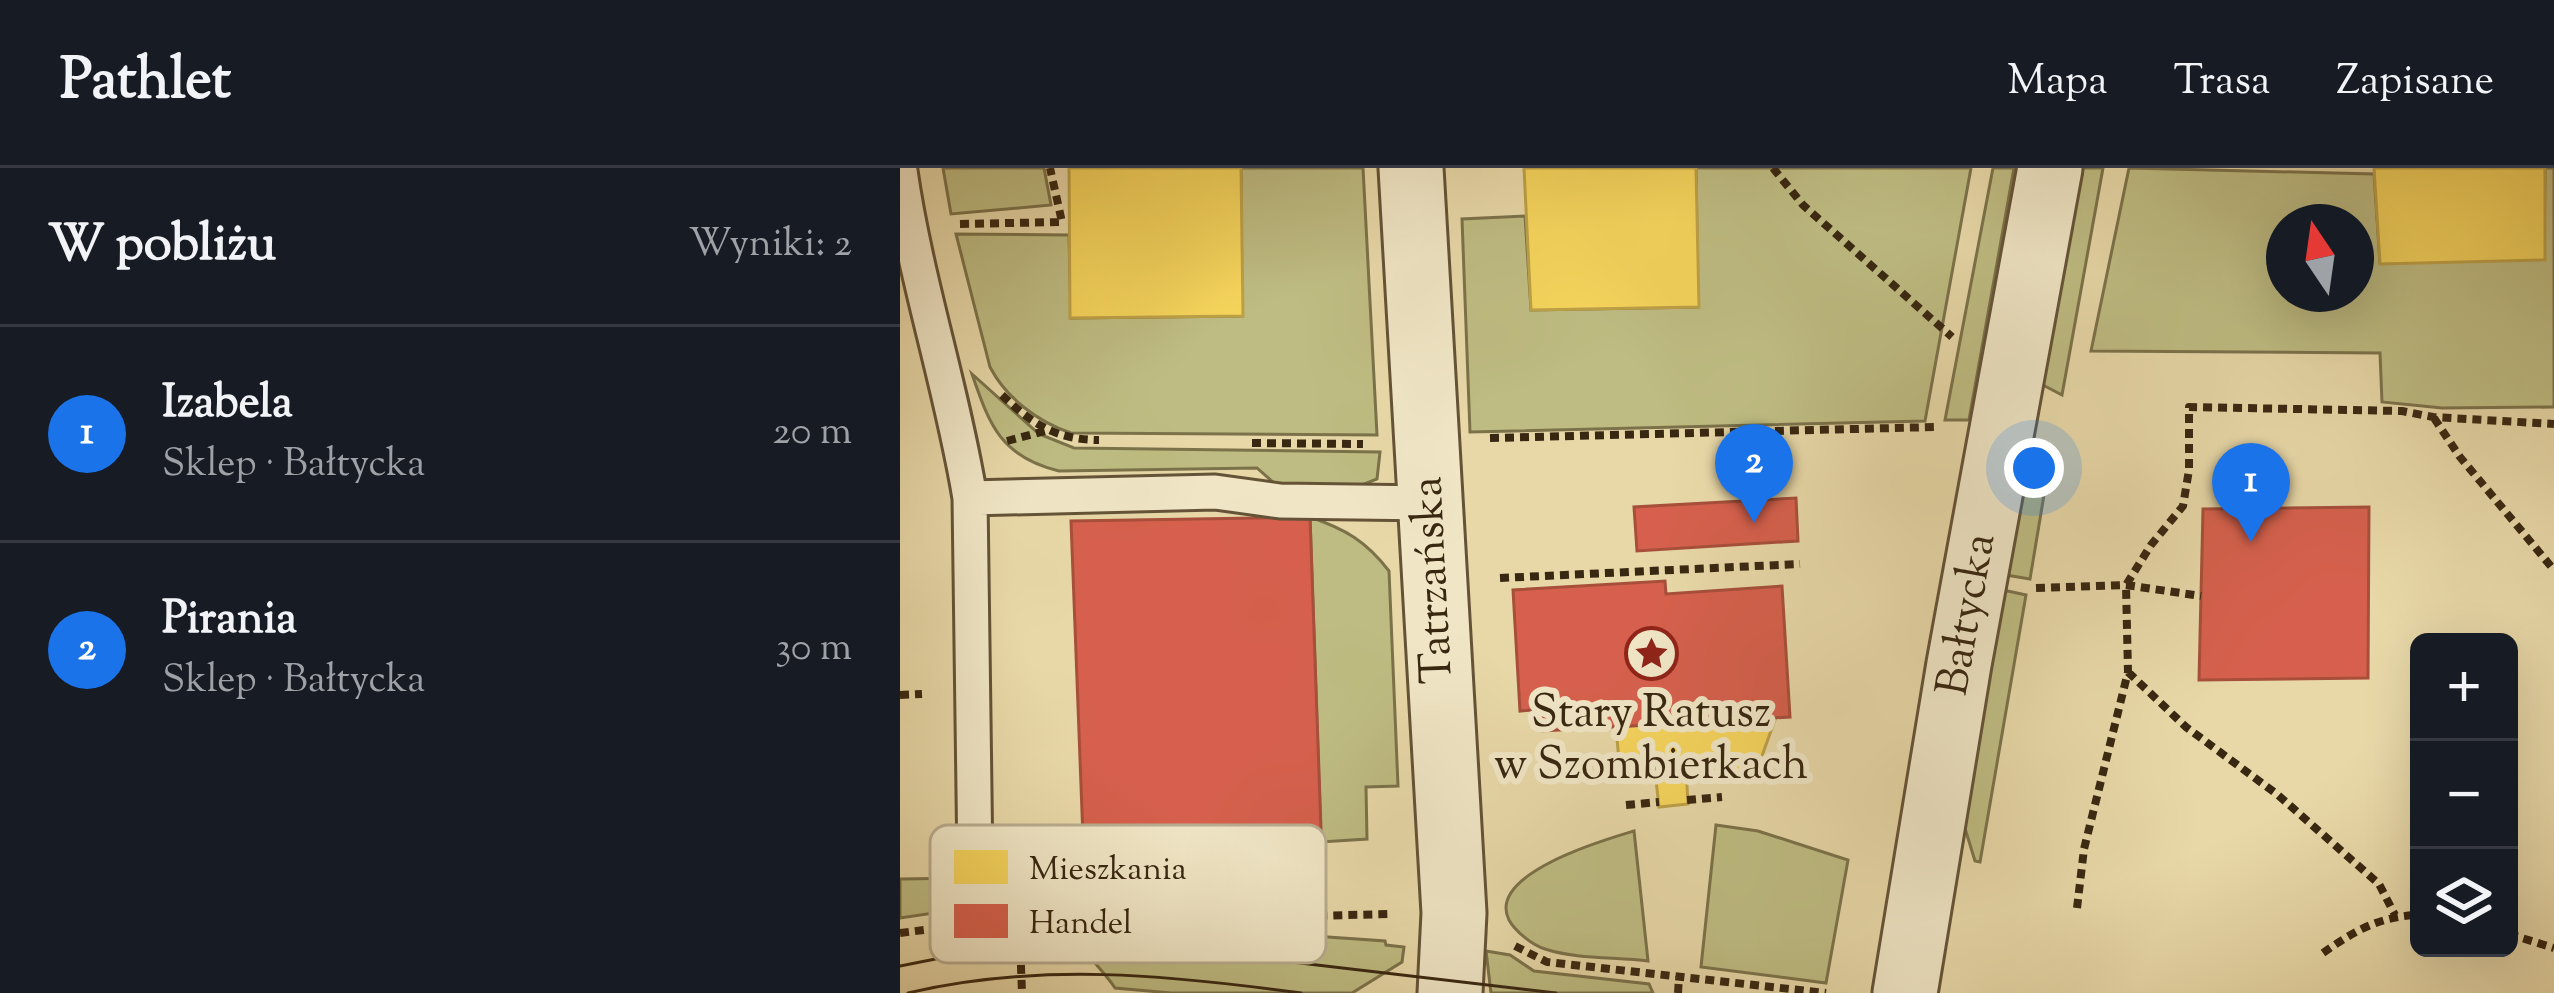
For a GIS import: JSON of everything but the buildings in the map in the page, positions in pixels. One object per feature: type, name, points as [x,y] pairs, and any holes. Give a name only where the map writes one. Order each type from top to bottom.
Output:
[{"type":"street","name":"Tatrzańska","points":[[1411,168],[1454,913],[1450,993]]},
{"type":"street","name":"Bałtycka","points":[[1905,993],[2050,168]]},
{"type":"lane","points":[[900,171],[970,498],[974,825]]},
{"type":"lane","points":[[970,498],[1215,492],[1280,501],[1430,502]]},
{"type":"path","points":[[1012,221],[1062,222],[1049,168]]},
{"type":"path","points":[[1773,168],[1803,205],[1952,338],[1956,316]]},
{"type":"path","points":[[993,386],[1046,430],[1072,440],[1120,440]]},
{"type":"path","points":[[1488,439],[1935,429],[1939,406]]},
{"type":"path","points":[[2077,908],[2084,849],[2128,672],[2126,585],[2183,506],[2189,407],[2402,411],[2554,424]]},
{"type":"path","points":[[2433,416],[2460,457],[2554,570]]},
{"type":"path","points":[[1239,442],[1334,444]]},
{"type":"path","points":[[1497,578],[1800,564]]},
{"type":"path","points":[[1975,580],[2035,588],[2126,585],[2201,596]]},
{"type":"path","points":[[2128,672],[2186,728],[2278,795],[2379,884],[2395,915]]},
{"type":"path","points":[[1688,800],[1723,797]]},
{"type":"path","points":[[1626,805],[1658,802]]},
{"type":"path","points":[[1326,915],[1492,912],[1514,945],[1547,962],[1826,993]]},
{"type":"path","points":[[2323,952],[2358,928],[2395,915],[2410,915]]},
{"type":"path","points":[[900,933],[930,929]]},
{"type":"path","points":[[2518,937],[2554,948]]},
{"type":"path","points":[[1021,963],[1022,993]]},
{"type":"path","points":[[1678,993],[1679,976]]},
{"type":"shaded area","points":[[943,168],[1044,168],[1051,205],[951,214]]},
{"type":"shaded area","points":[[1241,168],[1363,168],[1377,435],[1071,433],[1014,399],[990,367],[956,234],[1069,235],[1071,318],[1242,316]]},
{"type":"shaded area","points":[[1696,168],[1971,168],[1925,421],[1470,432],[1462,219],[1525,216],[1531,310],[1698,307]]},
{"type":"shaded area","points":[[1993,168],[2014,168],[1969,420],[1945,420]]},
{"type":"shaded area","points":[[2079,168],[2103,168],[2062,395],[2041,384]]},
{"type":"shaded area","points":[[2129,168],[2374,174],[2380,263],[2544,259],[2545,168],[2554,168],[2554,407],[2442,408],[2382,402],[2380,353],[2091,351]]},
{"type":"shaded area","points":[[972,374],[1039,434],[1074,448],[1380,452],[1377,479],[1352,489],[1284,492],[1257,468],[1059,471],[1024,457],[1001,437]]},
{"type":"shaded area","points":[[2051,453],[2030,579],[2006,575],[2027,459]]},
{"type":"shaded area","points":[[1310,517],[1354,537],[1389,571],[1398,786],[1366,787],[1367,839],[1326,842],[1326,825],[1320,825]]},
{"type":"shaded area","points":[[2003,590],[2026,595],[1980,862],[1975,861],[1963,822]]},
{"type":"shaded area","points":[[1716,825],[1758,831],[1848,860],[1826,983],[1701,967]]},
{"type":"shaded area","points":[[1634,831],[1648,961],[1545,949],[1509,920],[1507,903],[1531,874],[1575,851]]},
{"type":"shaded area","points":[[900,879],[930,879],[930,914],[900,918]]},
{"type":"shaded area","points":[[1326,937],[1404,947],[1402,962],[1352,993],[1171,993],[1115,988],[1096,963],[1326,963]]},
{"type":"shaded area","points":[[1486,951],[1510,955],[1534,971],[1649,984],[1653,993],[1491,993]]},
{"type":"tram line","points":[[900,966],[930,960]]},
{"type":"tram line","points":[[1300,963],[1556,993]]},
{"type":"tram line","points":[[908,993],[957,983],[1055,975],[1153,977],[1301,993]]},
{"type":"place","name":"Pirania","points":[[1754,523]]},
{"type":"place","name":"Izabela","points":[[2251,542]]},
{"type":"place","name":"Stary Ratusz w Szombierkach","points":[[1651,654]]}]
